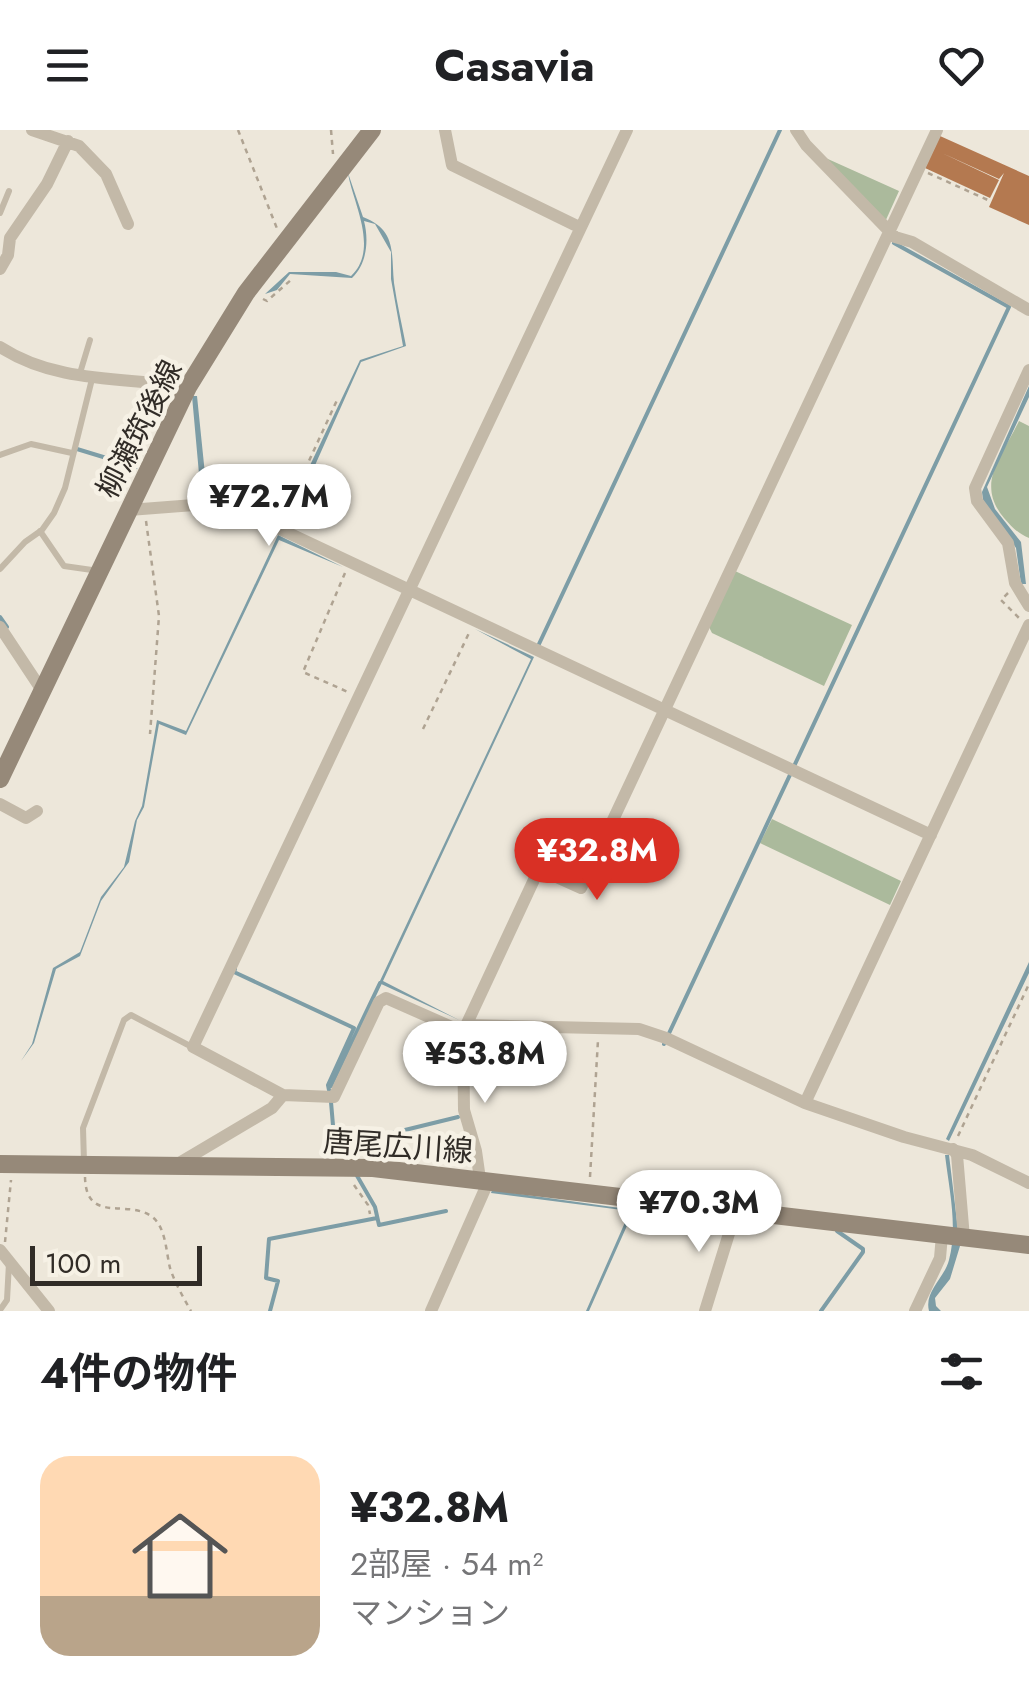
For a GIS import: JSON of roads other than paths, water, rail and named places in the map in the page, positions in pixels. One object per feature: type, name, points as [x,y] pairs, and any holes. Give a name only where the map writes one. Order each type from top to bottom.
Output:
[{"type":"main road","name":"柳瀬筑後線","points":[[0,778],[100,572],[137,510],[188,387],[250,287],[372,130]]},
{"type":"main road","name":"唐尾広川線","points":[[6,1164],[342,1167],[484,1179],[1029,1245]]},
{"type":"street","points":[[32,130],[79,146],[106,174],[127,225]]},
{"type":"street","points":[[444,130],[452,166],[579,227]]},
{"type":"street","points":[[627,130],[194,1048],[283,1095],[334,1096],[379,1002],[386,998],[465,1028],[638,1030],[666,1038],[805,1103],[904,1137],[972,1154],[1029,1182]]},
{"type":"street","points":[[796,130],[889,231],[1029,310]]},
{"type":"street","points":[[430,1311],[484,1179],[464,1110],[465,1028],[540,869],[581,888],[938,130]]},
{"type":"street","points":[[0,269],[8,255],[5,234],[47,184],[68,141]]},
{"type":"street","points":[[0,347],[51,369],[86,378],[188,387]]},
{"type":"street","points":[[1029,370],[975,488],[977,500],[1008,543],[1015,584],[1029,606]]},
{"type":"street","points":[[137,510],[220,503],[930,835]]},
{"type":"street","points":[[805,1103],[1028,626]]},
{"type":"street","points":[[0,627],[43,692]]},
{"type":"street","points":[[0,804],[26,818],[37,811]]},
{"type":"street","points":[[176,1165],[272,1108],[283,1095]]},
{"type":"street","points":[[916,1311],[954,1237],[957,1155],[953,1149]]},
{"type":"street","points":[[706,1311],[736,1211]]},
{"type":"street","points":[[4,1256],[49,1311]]},
{"type":"lane","points":[[0,214],[9,191]]},
{"type":"lane","points":[[0,569],[40,531],[54,513],[65,488],[90,340]]},
{"type":"lane","points":[[0,455],[31,444],[72,453]]},
{"type":"lane","points":[[40,531],[64,566],[100,572]]},
{"type":"lane","points":[[84,1166],[83,1128],[124,1020],[131,1016],[194,1048]]},
{"type":"lane","points":[[0,1310],[7,1300],[4,1256]]},
{"type":"water","points":[[348,173],[363,217],[374,222],[382,229],[390,244],[406,346],[361,362],[288,526],[283,524],[284,520],[360,360],[403,346],[391,279],[391,252],[375,224],[364,221],[366,251],[361,266],[352,278],[290,274],[277,290],[265,294],[289,272],[336,272],[351,276],[359,265],[364,239]]},
{"type":"water","points":[[1029,386],[1029,397],[987,487],[995,509],[1021,542],[1026,584],[1021,584],[1016,548],[983,500],[982,492]]},
{"type":"water","points":[[192,396],[197,396],[206,484],[277,517],[276,521],[200,485]]},
{"type":"water","points":[[278,535],[343,567],[279,540],[186,735],[159,724],[144,807],[137,820],[129,862],[101,901],[80,956],[56,969],[34,1043],[21,1061],[32,1044],[53,968],[80,952],[101,897],[124,867],[135,821],[142,806],[157,720],[186,731]]},
{"type":"water","points":[[475,629],[534,657],[383,981],[459,1020],[379,983],[531,659]]},
{"type":"water","points":[[1029,962],[1029,973],[949,1141],[946,1139]]},
{"type":"water","points":[[945,1155],[949,1155],[960,1246],[950,1279],[935,1298],[941,1311],[929,1311],[929,1297],[952,1247]]},
{"type":"water","points":[[492,1190],[634,1210],[589,1311],[630,1211],[491,1193]]},
{"type":"waterway","points":[[539,644],[780,130]]},
{"type":"waterway","points":[[664,1044],[1009,307],[894,243]]},
{"type":"waterway","points":[[77,449],[136,467]]},
{"type":"waterway","points":[[0,617],[7,627]]},
{"type":"waterway","points":[[235,969],[234,972],[354,1028],[329,1090]]},
{"type":"waterway","points":[[331,1086],[380,983]]},
{"type":"waterway","points":[[331,1102],[334,1137],[348,1161]]},
{"type":"waterway","points":[[341,1150],[360,1141],[458,1117]]},
{"type":"waterway","points":[[356,1174],[375,1207],[379,1225],[446,1211]]},
{"type":"waterway","points":[[270,1311],[278,1281],[266,1278],[269,1239],[377,1218]]},
{"type":"waterway","points":[[821,1311],[863,1252],[837,1231]]}]
